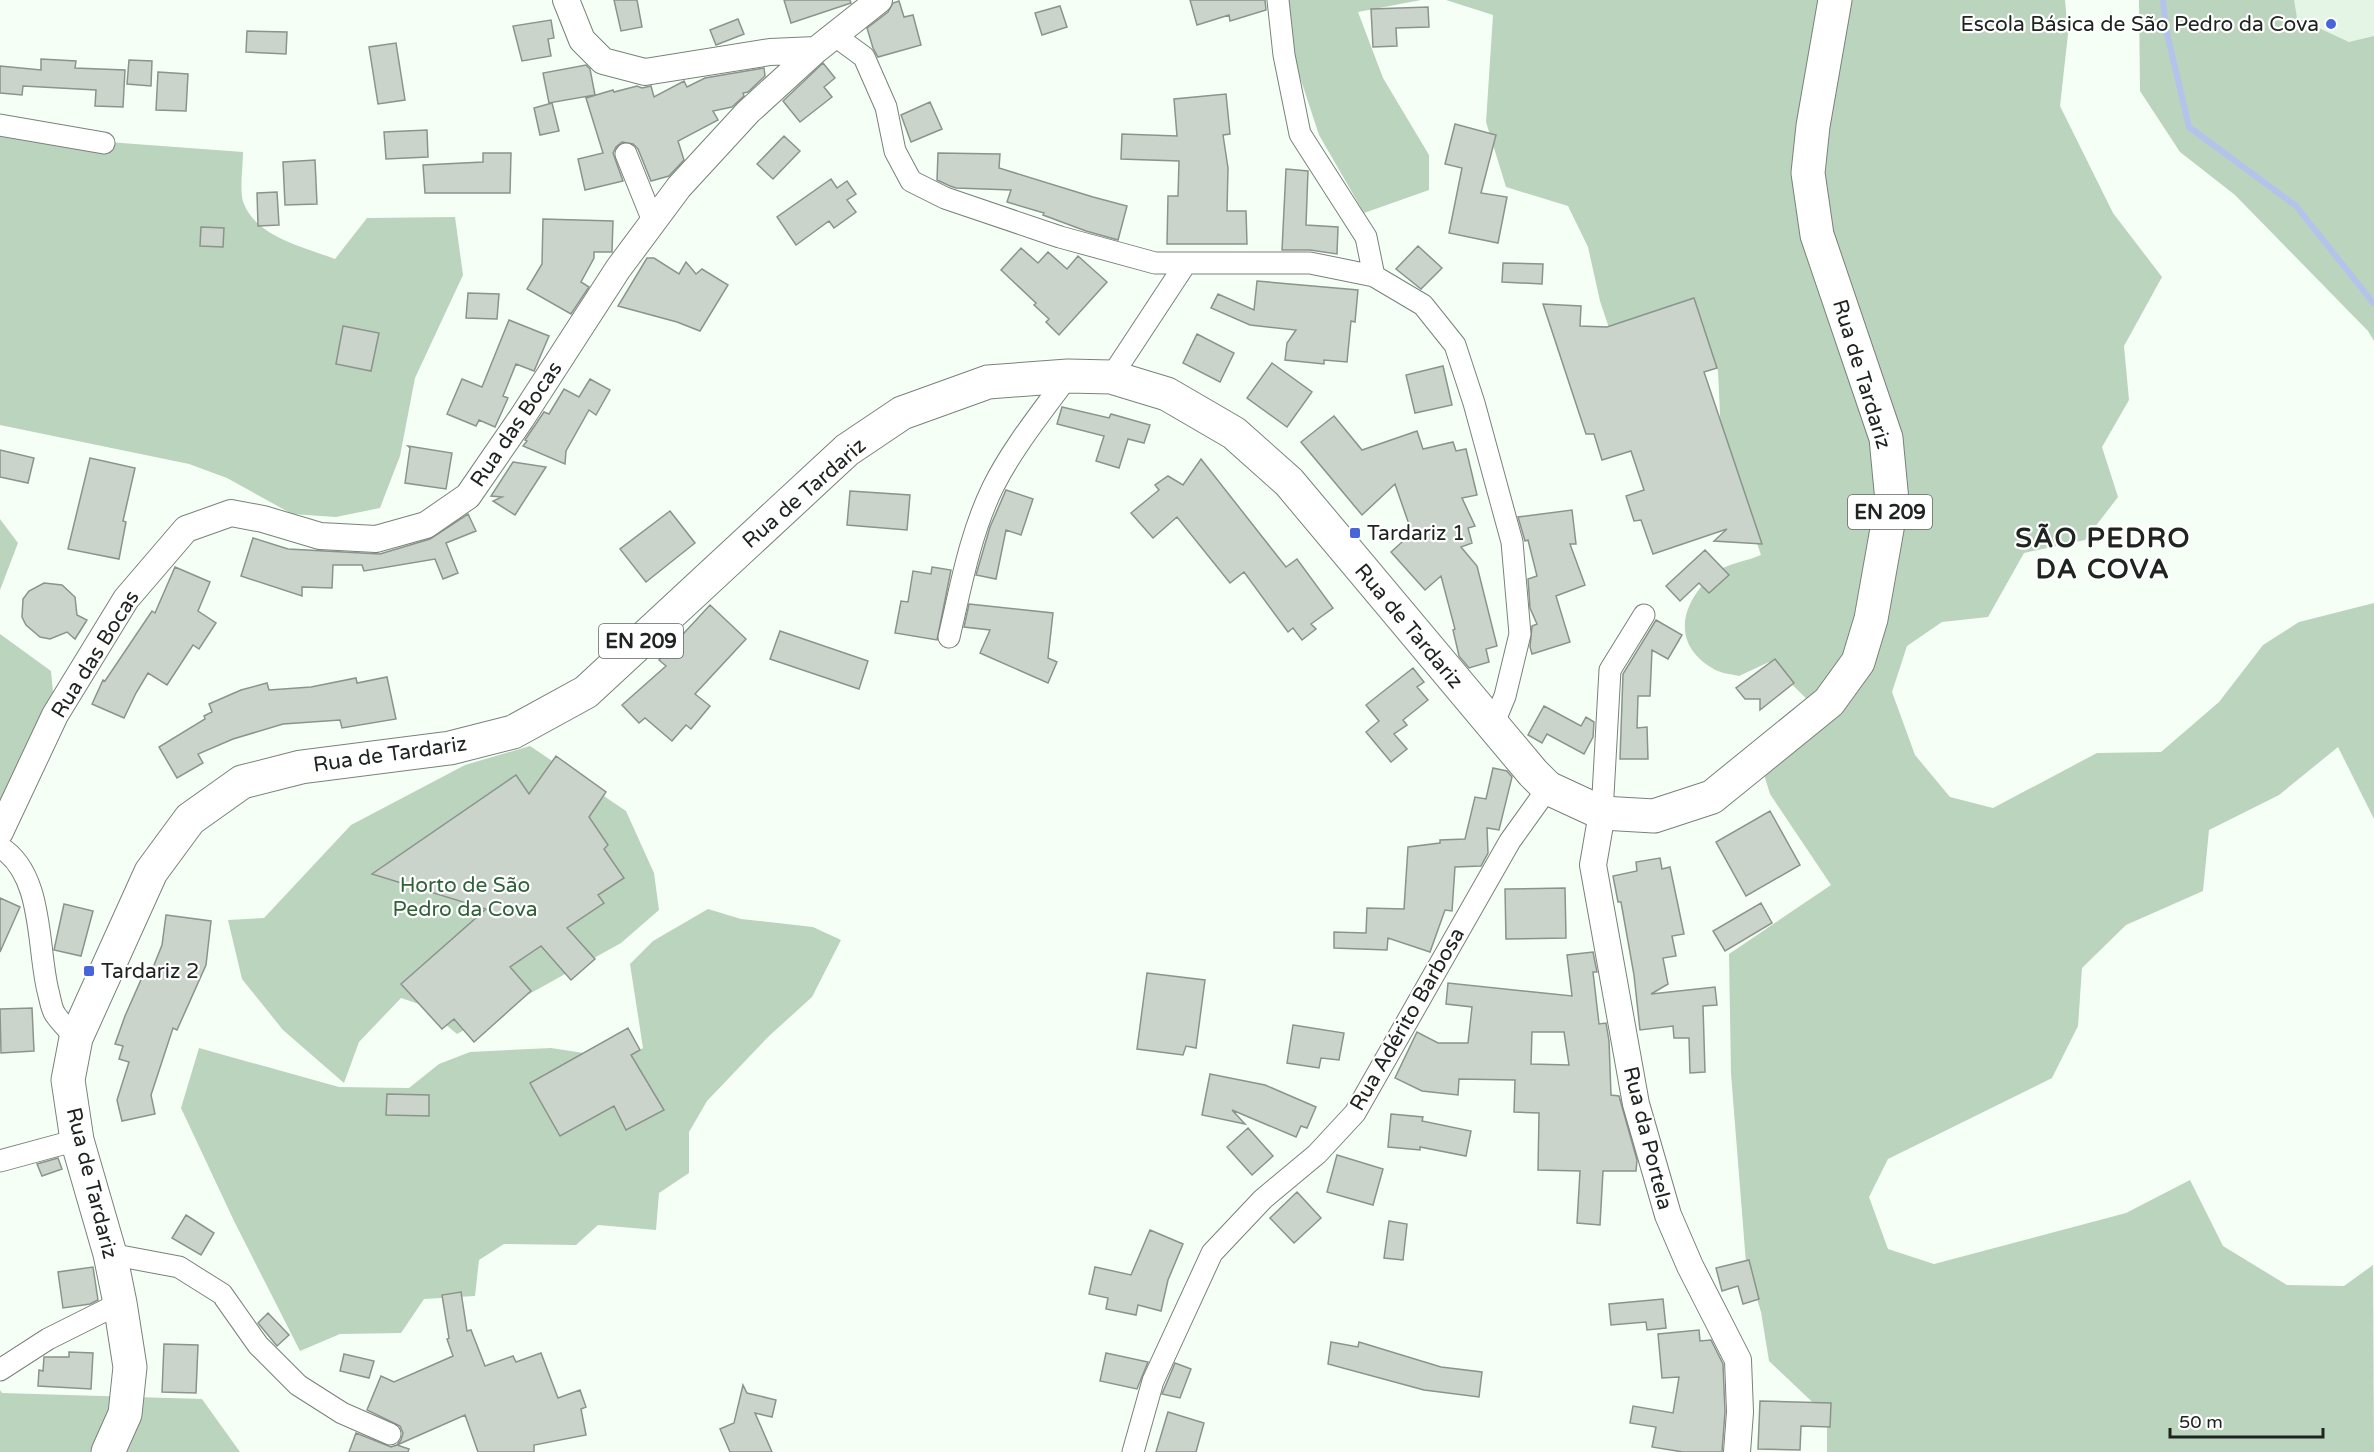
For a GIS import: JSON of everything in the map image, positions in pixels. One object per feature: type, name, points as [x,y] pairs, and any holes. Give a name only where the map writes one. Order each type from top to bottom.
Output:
[{"type":"main road","name":"Rua de Tardariz","points":[[108,1452],[125,1414],[130,1367],[110,1254],[77,1140],[68,1080],[76,1038],[151,872],[190,819],[242,782],[301,767],[450,748],[513,732],[586,692],[847,450],[902,413],[988,382],[1068,376],[1111,377],[1167,394],[1234,433],[1289,482],[1533,773],[1548,788],[1602,813],[1654,816],[1712,798],[1829,702],[1858,662],[1871,619],[1892,501],[1886,438],[1817,235],[1808,173],[1812,126],[1835,0]]},
{"type":"street","points":[[566,0],[582,40],[603,61],[645,72],[825,43],[864,57],[886,107],[895,151],[911,181],[945,198],[1060,237],[1155,263],[1310,263],[1374,276],[1423,305],[1455,345],[1474,403],[1512,542],[1520,634],[1504,696],[1493,725]]},
{"type":"street","name":"Rua das Bocas","points":[[0,832],[55,715],[126,598],[186,529],[231,513],[264,519],[320,536],[376,539],[426,525],[468,496],[618,269],[679,187],[748,112],[825,43],[879,0]]},
{"type":"street","points":[[1278,0],[1284,55],[1300,134],[1366,237],[1374,276]]},
{"type":"street","points":[[0,125],[104,143]]},
{"type":"street","points":[[626,154],[653,221]]},
{"type":"street","points":[[1111,377],[1186,263]]},
{"type":"street","points":[[949,637],[972,540],[993,486],[1022,438],[1068,376]]},
{"type":"street","points":[[1602,813],[1610,670],[1644,615]]},
{"type":"street","name":"Rua Adérito Barbosa","points":[[1133,1452],[1153,1380],[1212,1253],[1263,1199],[1317,1154],[1355,1113],[1510,841],[1548,788]]},
{"type":"street","name":"Rua da Portela","points":[[1602,813],[1593,865],[1636,1104],[1668,1215],[1690,1266],[1738,1360],[1740,1412],[1737,1452]]},
{"type":"street","points":[[0,847],[9,852],[24,874],[36,907],[46,983],[54,1013],[76,1038]]},
{"type":"street","points":[[0,1161],[77,1140]]},
{"type":"street","points":[[110,1254],[178,1268],[222,1294],[258,1345],[298,1385],[342,1413],[390,1434]]},
{"type":"street","points":[[0,1370],[48,1339],[120,1303]]},
{"type":"shaded area","name":"Escola Básica de São Pedro da Cova","points":[[2281,0],[2374,0],[2374,48],[2298,67]]},
{"type":"green space","points":[[1284,0],[1421,0],[1358,12],[1383,78],[1429,155],[1429,190],[1364,213],[1319,135],[1296,65]]},
{"type":"green space","points":[[1446,0],[2065,0],[2068,34],[2060,106],[2113,213],[2162,277],[2124,346],[2129,400],[2102,447],[2118,497],[2085,540],[2024,553],[1988,617],[1942,622],[1907,646],[1892,692],[1915,755],[1950,797],[1993,808],[2097,753],[2161,752],[2219,702],[2263,645],[2299,622],[2374,603],[2374,819],[2338,747],[2279,795],[2209,830],[2203,891],[2126,925],[2082,968],[2078,1026],[2052,1078],[1888,1159],[1869,1197],[1888,1249],[1934,1264],[2126,1213],[2190,1180],[2223,1246],[2287,1285],[2344,1286],[2373,1265],[2374,1452],[1827,1452],[1827,1416],[1769,1361],[1761,1312],[1746,1263],[1731,1074],[1729,954],[1831,885],[1770,794],[1763,771],[1821,713],[1769,662],[1739,676],[1728,674],[1712,668],[1689,646],[1685,633],[1685,619],[1696,593],[1722,568],[1761,555],[1721,436],[1718,371],[1693,302],[1610,331],[1600,301],[1588,247],[1568,206],[1506,187],[1486,122],[1493,15]]},
{"type":"green space","points":[[2139,0],[2294,0],[2297,18],[2349,42],[2374,36],[2374,341],[2368,331],[2235,195],[2180,152],[2140,91]]},
{"type":"green space","points":[[0,134],[243,152],[242,193],[244,204],[250,215],[270,233],[335,259],[367,218],[455,217],[463,275],[415,378],[400,456],[380,508],[336,517],[292,514],[227,478],[189,464],[0,425]]},
{"type":"green space","points":[[0,519],[18,543],[0,590]]},
{"type":"green space","points":[[0,634],[51,671],[56,723],[0,829]]},
{"type":"green space","name":"Horto de São Pedro da Cova","points":[[530,746],[626,811],[654,873],[659,910],[621,943],[457,1034],[422,1005],[401,998],[359,1042],[344,1083],[283,1030],[242,979],[228,920],[264,918],[351,825],[465,765]]},
{"type":"green space","points":[[708,909],[741,919],[813,927],[841,940],[812,997],[768,1037],[707,1101],[689,1132],[689,1173],[659,1193],[656,1230],[598,1225],[576,1245],[504,1244],[479,1260],[475,1296],[424,1299],[401,1333],[340,1334],[300,1351],[234,1221],[181,1108],[199,1048],[339,1087],[409,1088],[439,1064],[470,1052],[551,1048],[623,1059],[643,1048],[630,964],[653,941]]},
{"type":"green space","points":[[0,1390],[2,1393],[202,1399],[240,1452],[0,1452]]},
{"type":"building","points":[[614,0],[637,0],[642,27],[621,31]]},
{"type":"building","points":[[784,0],[850,0],[851,3],[791,23]]},
{"type":"building","points":[[1190,0],[1265,0],[1266,10],[1230,21],[1229,15],[1197,25]]},
{"type":"building","points":[[899,1],[904,17],[913,15],[921,45],[878,57],[867,28],[888,12],[893,3]]},
{"type":"building","points":[[1060,6],[1067,27],[1042,35],[1035,13]]},
{"type":"building","points":[[1428,7],[1429,27],[1396,28],[1397,46],[1373,47],[1371,9]]},
{"type":"building","points":[[738,19],[744,34],[716,45],[710,30]]},
{"type":"building","points":[[551,20],[554,38],[548,39],[551,56],[522,61],[513,26]]},
{"type":"building","points":[[247,31],[287,32],[286,54],[246,52]]},
{"type":"building","points":[[396,43],[405,100],[378,104],[369,47]]},
{"type":"building","points":[[41,59],[76,61],[75,68],[125,70],[123,107],[95,106],[96,90],[23,86],[22,95],[0,93],[0,66],[41,70]]},
{"type":"building","points":[[129,60],[152,61],[151,86],[127,84]]},
{"type":"building","points":[[823,63],[835,78],[824,87],[832,97],[800,122],[783,101]]},
{"type":"building","points":[[586,65],[590,69],[595,95],[549,103],[543,73]]},
{"type":"building","points":[[764,68],[765,76],[748,92],[743,93],[744,96],[732,107],[713,111],[718,120],[678,141],[684,160],[669,176],[651,181],[638,149],[633,144],[622,142],[613,153],[623,181],[585,190],[578,159],[603,153],[586,98],[637,86],[642,88],[651,86],[654,97],[684,81],[687,87],[705,78]]},
{"type":"building","points":[[158,72],[188,74],[186,111],[156,110]]},
{"type":"building","points":[[1226,94],[1230,134],[1223,135],[1228,168],[1227,211],[1246,211],[1247,244],[1167,244],[1168,196],[1178,196],[1179,161],[1121,159],[1122,134],[1177,136],[1174,99]]},
{"type":"building","points":[[930,102],[942,129],[911,142],[901,115]]},
{"type":"building","points":[[552,103],[559,131],[540,135],[534,108]]},
{"type":"building","points":[[1455,124],[1496,135],[1481,193],[1507,197],[1498,243],[1449,233],[1462,168],[1445,164]]},
{"type":"building","points":[[427,130],[428,157],[386,159],[384,132]]},
{"type":"building","points":[[784,136],[800,151],[773,179],[757,164]]},
{"type":"building","points":[[483,153],[511,153],[510,193],[425,193],[423,165],[483,162]]},
{"type":"building","points":[[938,153],[1000,154],[999,168],[1127,206],[1118,240],[1086,231],[1043,215],[1044,213],[1007,202],[1011,190],[956,188],[937,180]]},
{"type":"building","points":[[315,160],[317,204],[285,205],[283,162]]},
{"type":"building","points":[[1286,169],[1308,171],[1306,225],[1338,227],[1337,254],[1310,250],[1282,250]]},
{"type":"building","points":[[831,179],[837,188],[847,181],[856,194],[847,200],[856,212],[834,228],[829,221],[796,245],[777,217]]},
{"type":"building","points":[[277,192],[279,225],[258,226],[257,193]]},
{"type":"building","points":[[543,219],[613,221],[612,252],[594,252],[594,258],[581,282],[589,287],[571,314],[527,289],[542,264]]},
{"type":"building","points":[[201,227],[224,228],[223,247],[200,246]]},
{"type":"building","points":[[1418,246],[1442,268],[1421,289],[1396,269]]},
{"type":"building","points":[[1021,248],[1038,263],[1048,252],[1067,269],[1078,256],[1107,282],[1059,335],[1046,322],[1049,319],[1034,305],[1036,303],[1001,270]]},
{"type":"building","points":[[647,258],[654,258],[679,274],[686,262],[696,274],[702,269],[728,285],[700,331],[677,322],[618,306]]},
{"type":"building","points":[[1503,263],[1543,264],[1542,284],[1502,282]]},
{"type":"building","points":[[1257,281],[1358,290],[1355,322],[1351,321],[1347,362],[1324,360],[1324,364],[1285,360],[1287,343],[1296,330],[1250,325],[1211,308],[1218,294],[1254,310]]},
{"type":"building","points":[[468,293],[499,294],[497,319],[466,318]]},
{"type":"building","points":[[1694,298],[1717,368],[1704,372],[1762,544],[1714,541],[1727,529],[1653,554],[1641,520],[1634,521],[1626,496],[1644,490],[1631,451],[1602,460],[1594,434],[1586,434],[1543,304],[1581,306],[1580,326],[1607,327]]},
{"type":"building","points":[[509,320],[549,336],[534,371],[516,364],[503,396],[508,398],[495,427],[479,420],[476,426],[447,414],[462,379],[482,387]]},
{"type":"building","points":[[343,326],[379,333],[371,371],[336,364]]},
{"type":"building","points":[[1197,334],[1234,353],[1220,382],[1183,363]]},
{"type":"building","points":[[1272,363],[1312,392],[1287,427],[1247,398]]},
{"type":"building","points":[[1443,366],[1452,405],[1415,413],[1406,375]]},
{"type":"building","points":[[590,379],[610,390],[596,415],[589,410],[566,451],[565,464],[523,446],[544,412],[549,414],[564,389],[579,397]]},
{"type":"building","points":[[1062,407],[1109,418],[1111,414],[1150,425],[1144,443],[1128,439],[1119,468],[1096,461],[1104,436],[1057,424]]},
{"type":"building","points":[[1334,416],[1362,450],[1417,431],[1423,449],[1453,442],[1456,451],[1466,449],[1477,495],[1462,498],[1475,526],[1468,528],[1472,543],[1461,547],[1477,566],[1497,646],[1486,649],[1489,662],[1469,668],[1459,656],[1453,630],[1455,629],[1441,576],[1425,590],[1391,552],[1412,533],[1395,484],[1362,515],[1301,442]]},
{"type":"building","points":[[408,446],[452,453],[446,489],[405,483],[410,448]]},
{"type":"building","points":[[0,450],[34,458],[28,483],[0,477]]},
{"type":"building","points":[[90,458],[135,468],[123,521],[126,522],[119,559],[68,549]]},
{"type":"building","points":[[1201,459],[1286,567],[1297,559],[1333,608],[1311,624],[1316,629],[1302,640],[1293,628],[1288,632],[1244,572],[1230,583],[1177,517],[1153,538],[1131,513],[1159,490],[1155,485],[1168,476],[1183,485]]},
{"type":"building","points":[[513,462],[546,467],[515,515],[493,501],[502,497],[491,496]]},
{"type":"building","points":[[1006,490],[1033,499],[1021,535],[1006,530],[996,579],[976,575],[990,527]]},
{"type":"building","points":[[850,491],[910,495],[907,530],[847,525]]},
{"type":"building","points":[[1572,510],[1576,544],[1570,544],[1585,585],[1556,596],[1570,642],[1532,654],[1530,647],[1532,626],[1537,624],[1530,608],[1528,579],[1537,576],[1528,540],[1525,541],[1518,517]]},
{"type":"building","points":[[670,511],[695,543],[646,582],[620,549]]},
{"type":"building","points":[[468,514],[476,531],[446,543],[458,573],[443,579],[435,559],[364,571],[362,565],[333,565],[332,588],[302,587],[302,596],[241,576],[253,538],[288,549],[380,554],[430,539]]},
{"type":"building","points":[[1705,550],[1729,575],[1709,593],[1699,583],[1680,601],[1666,586]]},
{"type":"building","points":[[175,567],[210,582],[198,611],[216,623],[199,649],[193,645],[167,685],[148,673],[124,718],[92,704],[103,680],[105,681],[152,611],[155,613]]},
{"type":"building","points":[[932,567],[951,570],[937,640],[895,633],[901,601],[908,602],[913,571],[931,574]]},
{"type":"building","points":[[44,583],[62,585],[75,597],[77,615],[87,620],[75,639],[67,632],[50,639],[40,637],[26,625],[22,617],[23,599],[29,591]]},
{"type":"building","points":[[969,604],[1053,613],[1048,658],[1057,662],[1048,683],[980,653],[990,630],[964,627]]},
{"type":"building","points":[[710,605],[746,639],[695,694],[710,706],[691,729],[686,725],[672,741],[645,718],[639,723],[622,705],[666,666],[659,660]]},
{"type":"building","points":[[1656,620],[1682,635],[1668,659],[1652,650],[1650,696],[1638,696],[1637,728],[1647,727],[1648,759],[1620,759],[1623,674]]},
{"type":"building","points":[[780,631],[868,661],[859,689],[770,659]]},
{"type":"building","points":[[1775,659],[1794,683],[1760,710],[1760,699],[1745,699],[1736,688]]},
{"type":"building","points":[[1413,668],[1424,682],[1417,687],[1428,700],[1403,720],[1407,725],[1394,734],[1407,749],[1391,762],[1366,732],[1379,721],[1366,705]]},
{"type":"building","points":[[387,677],[396,719],[342,728],[340,720],[283,724],[233,739],[198,754],[203,763],[177,778],[159,747],[205,719],[204,716],[212,712],[209,704],[241,690],[267,683],[269,690],[311,687],[356,678],[357,683]]},
{"type":"building","points":[[1544,706],[1581,726],[1586,717],[1594,722],[1593,737],[1584,754],[1547,734],[1542,743],[1528,735]]},
{"type":"building","points":[[556,756],[606,792],[589,817],[608,845],[604,849],[624,878],[598,895],[604,903],[567,928],[595,959],[571,980],[541,946],[510,967],[531,991],[474,1042],[454,1019],[442,1029],[401,984],[486,909],[372,874],[516,775],[529,794]]},
{"type":"building","points":[[1493,768],[1507,771],[1512,777],[1499,830],[1487,828],[1488,853],[1481,866],[1455,867],[1452,911],[1445,910],[1430,952],[1388,938],[1387,950],[1334,948],[1334,932],[1366,933],[1367,908],[1404,909],[1408,847],[1440,843],[1440,840],[1465,839],[1475,797],[1486,799]]},
{"type":"building","points":[[1770,811],[1800,865],[1746,896],[1716,842]]},
{"type":"building","points":[[1660,858],[1662,869],[1670,867],[1684,934],[1672,936],[1676,956],[1663,958],[1668,984],[1651,994],[1715,987],[1717,1005],[1703,1006],[1705,1072],[1690,1073],[1689,1038],[1674,1038],[1673,1026],[1640,1030],[1634,975],[1621,902],[1618,902],[1613,876],[1637,871],[1636,862]]},
{"type":"building","points":[[1565,888],[1566,938],[1506,939],[1505,889]]},
{"type":"building","points":[[0,898],[20,907],[0,952]]},
{"type":"building","points":[[1761,903],[1772,923],[1725,951],[1713,931]]},
{"type":"building","points":[[64,904],[93,911],[81,956],[54,950]]},
{"type":"building","points":[[166,915],[211,921],[206,965],[177,1030],[173,1028],[151,1095],[155,1114],[122,1121],[117,1100],[129,1062],[119,1059],[123,1046],[115,1044],[144,973],[150,975],[162,945]]},
{"type":"building","points":[[1593,952],[1597,972],[1593,972],[1599,1024],[1606,1023],[1609,1041],[1611,1095],[1619,1096],[1637,1160],[1636,1171],[1603,1171],[1600,1225],[1577,1223],[1580,1171],[1538,1170],[1539,1113],[1514,1112],[1515,1080],[1459,1079],[1458,1095],[1422,1091],[1395,1078],[1417,1032],[1438,1043],[1468,1043],[1472,1007],[1446,1004],[1448,983],[1572,996],[1567,955]],"holes":[[[1532,1032],[1564,1032],[1569,1065],[1531,1064]]]},
{"type":"building","points":[[1147,973],[1205,980],[1196,1048],[1186,1046],[1183,1055],[1137,1049]]},
{"type":"building","points":[[32,1008],[34,1051],[1,1053],[0,1009]]},
{"type":"building","points":[[1293,1025],[1344,1033],[1339,1060],[1321,1058],[1319,1068],[1287,1063]]},
{"type":"building","points":[[628,1028],[640,1050],[631,1055],[664,1110],[626,1130],[614,1106],[560,1136],[530,1083]]},
{"type":"building","points":[[1210,1074],[1265,1085],[1316,1107],[1307,1128],[1301,1126],[1296,1137],[1232,1110],[1245,1124],[1202,1115]]},
{"type":"building","points":[[387,1094],[429,1095],[429,1116],[386,1115]]},
{"type":"building","points":[[1391,1114],[1423,1117],[1422,1121],[1471,1131],[1466,1156],[1420,1147],[1420,1150],[1388,1147]]},
{"type":"building","points":[[1248,1128],[1273,1156],[1252,1175],[1227,1147]]},
{"type":"building","points":[[1337,1155],[1383,1169],[1373,1205],[1327,1192]]},
{"type":"building","points":[[58,1158],[62,1169],[42,1176],[37,1164]]},
{"type":"building","points":[[1297,1192],[1321,1218],[1294,1243],[1270,1218]]},
{"type":"building","points":[[186,1215],[214,1233],[201,1255],[172,1238]]},
{"type":"building","points":[[1389,1221],[1407,1224],[1403,1260],[1384,1258]]},
{"type":"building","points":[[1150,1230],[1183,1244],[1168,1280],[1161,1311],[1138,1305],[1136,1315],[1106,1309],[1108,1298],[1089,1294],[1095,1267],[1131,1275]]},
{"type":"building","points":[[1749,1260],[1759,1299],[1743,1304],[1738,1286],[1722,1291],[1716,1268]]},
{"type":"building","points":[[93,1267],[98,1300],[90,1304],[63,1308],[58,1272]]},
{"type":"building","points":[[461,1292],[467,1331],[471,1330],[485,1366],[513,1356],[516,1362],[541,1353],[558,1398],[580,1390],[586,1407],[581,1409],[586,1435],[534,1445],[534,1452],[478,1452],[465,1415],[397,1445],[403,1433],[400,1426],[367,1410],[381,1376],[394,1382],[453,1356],[447,1339],[449,1338],[442,1295]]},
{"type":"building","points":[[1663,1299],[1666,1328],[1647,1330],[1646,1322],[1611,1325],[1609,1304]]},
{"type":"building","points":[[268,1313],[289,1335],[277,1346],[258,1323]]},
{"type":"building","points":[[1699,1330],[1700,1341],[1711,1340],[1723,1364],[1725,1412],[1722,1452],[1683,1452],[1652,1447],[1656,1427],[1630,1423],[1633,1406],[1673,1413],[1679,1377],[1662,1378],[1658,1334]]},
{"type":"building","points":[[1331,1342],[1358,1347],[1359,1342],[1441,1367],[1482,1372],[1479,1397],[1424,1390],[1328,1364]]},
{"type":"building","points":[[164,1344],[198,1345],[196,1393],[162,1392]]},
{"type":"building","points":[[69,1352],[93,1353],[91,1389],[38,1386],[39,1370],[43,1371],[44,1357],[69,1357]]},
{"type":"building","points":[[1106,1353],[1148,1362],[1137,1389],[1100,1381]]},
{"type":"building","points":[[344,1354],[374,1361],[369,1378],[340,1371]]},
{"type":"building","points":[[1175,1363],[1191,1369],[1180,1398],[1162,1394]]},
{"type":"building","points":[[743,1385],[747,1393],[776,1400],[772,1417],[755,1413],[772,1452],[730,1452],[720,1429],[734,1423]]},
{"type":"building","points":[[1760,1401],[1831,1403],[1830,1427],[1801,1426],[1800,1450],[1758,1449]]},
{"type":"building","points":[[1168,1412],[1204,1423],[1196,1452],[1156,1452]]},
{"type":"building","points":[[356,1433],[391,1447],[397,1445],[409,1449],[408,1452],[349,1452]]},
{"type":"waterway","points":[[2163,0],[2166,29],[2189,127],[2296,206],[2374,304]]},
{"type":"place","name":"Escola Básica de São Pedro da Cova","points":[[2331,24]]},
{"type":"place","name":"Tardariz 1","points":[[1355,533]]},
{"type":"place","name":"Tardariz 2","points":[[89,971]]},
{"type":"district","name":"SÃO PEDRO DA COVA","points":[[2103,554]]}]
